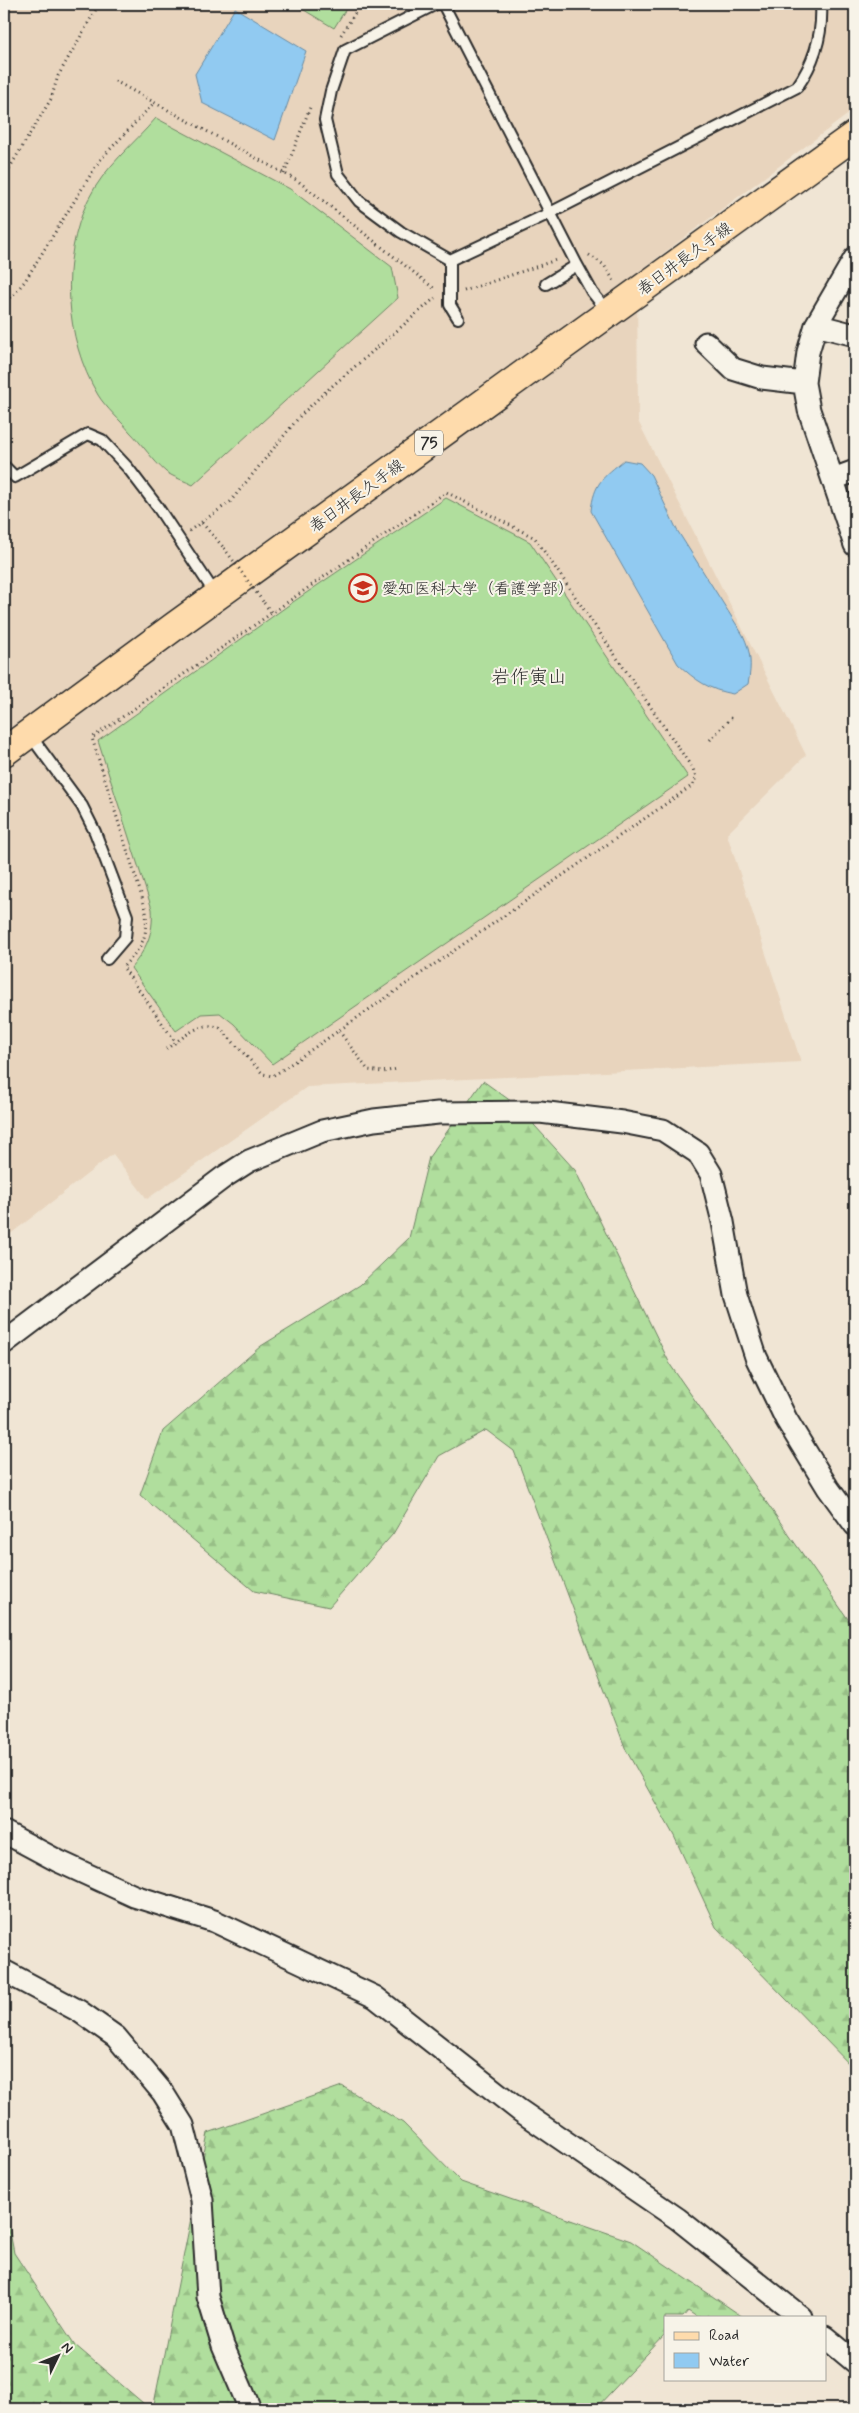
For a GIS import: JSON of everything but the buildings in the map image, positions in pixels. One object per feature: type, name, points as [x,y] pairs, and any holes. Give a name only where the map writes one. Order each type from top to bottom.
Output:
[{"type":"main road","name":"春日井長久手線","points":[[4,752],[216,596],[855,135]]},
{"type":"street","points":[[855,258],[816,325],[808,352],[804,383],[809,410],[855,545]]},
{"type":"street","points":[[816,325],[855,335]]},
{"type":"street","points":[[706,343],[733,369],[762,378],[804,383]]},
{"type":"street","points":[[833,479],[855,471]]},
{"type":"street","points":[[4,1344],[249,1160],[322,1131],[374,1120],[438,1113],[540,1112],[630,1123],[663,1130],[698,1153],[711,1174],[723,1222],[736,1295],[756,1357],[786,1419],[828,1488],[855,1525]]},
{"type":"street","points":[[4,1832],[58,1861],[134,1896],[214,1921],[375,1997],[519,2110],[678,2219],[800,2316]]},
{"type":"street","points":[[4,1971],[79,2011],[116,2037],[163,2093],[183,2125],[202,2200],[208,2297],[223,2346],[250,2409]]},
{"type":"street","points":[[826,2338],[855,2362]]},
{"type":"lane","points":[[436,4],[345,50],[331,91],[325,120],[338,174],[359,201],[401,232],[450,260]]},
{"type":"lane","points":[[443,4],[577,265],[592,292],[608,313]]},
{"type":"lane","points":[[450,260],[550,212],[797,87],[807,73],[818,44],[822,22],[821,4]]},
{"type":"lane","points":[[450,260],[450,305],[458,318]]},
{"type":"lane","points":[[546,284],[577,265]]},
{"type":"lane","points":[[4,466],[15,477],[88,434],[102,440],[128,468],[216,596]]},
{"type":"lane","points":[[29,734],[82,806],[95,832],[127,916],[125,938],[107,959]]},
{"type":"path","points":[[4,177],[51,99],[58,76],[99,4]]},
{"type":"path","points":[[4,306],[25,281],[99,161],[154,103]]},
{"type":"path","points":[[178,539],[230,502],[300,416],[324,393],[435,300],[434,290]]},
{"type":"path","points":[[166,1049],[176,1043],[203,1026],[211,1024],[220,1028],[263,1074],[272,1076],[693,785],[696,777],[693,769],[536,538],[446,492],[92,738],[146,910],[145,939],[138,951],[123,967],[176,1043]]},
{"type":"path","points":[[202,523],[224,548],[271,612]]},
{"type":"path","points":[[710,740],[732,716]]},
{"type":"path","points":[[339,1031],[368,1070],[383,1072],[397,1069]]},
{"type":"shaded area","name":"愛知医科大学（看護学部）","points":[[4,4],[855,4],[855,109],[637,273],[638,421],[806,755],[727,834],[801,1062],[307,1087],[147,1199],[113,1154],[4,1239]]},
{"type":"green space","points":[[294,4],[349,4],[334,28]]},
{"type":"green space","points":[[156,118],[290,189],[392,267],[398,298],[193,485],[169,474],[161,468],[98,395],[78,349],[70,299],[70,273],[73,248],[79,223],[88,200],[110,167]]},
{"type":"green space","points":[[446,498],[530,542],[688,777],[272,1064],[234,1024],[220,1013],[201,1014],[176,1031],[131,968],[148,941],[152,926],[152,909],[98,741],[293,602]]},
{"type":"green space","points":[[483,1081],[515,1104],[575,1170],[671,1366],[855,1629],[855,2070],[716,1927],[674,1836],[626,1750],[514,1451],[486,1430],[439,1456],[393,1534],[329,1607],[254,1591],[140,1495],[163,1431],[261,1346],[360,1285],[409,1238],[429,1157]]},
{"type":"green space","points":[[342,2086],[403,2123],[461,2182],[631,2241],[742,2316],[696,2316],[688,2311],[684,2316],[664,2316],[664,2336],[595,2409],[153,2409],[208,2133]]},
{"type":"green space","points":[[4,2200],[14,2253],[75,2345],[150,2409],[4,2409]]},
{"type":"water","points":[[235,8],[306,51],[275,140],[202,103],[195,74]]},
{"type":"water","points":[[624,460],[640,463],[651,475],[677,530],[743,635],[749,653],[748,684],[733,694],[703,684],[678,664],[591,511],[597,487],[610,471]]},
{"type":"place","name":"愛知医科大学（看護学部）","points":[[363,588]]},
{"type":"district","name":"岩作寅山","points":[[529,676]]}]
